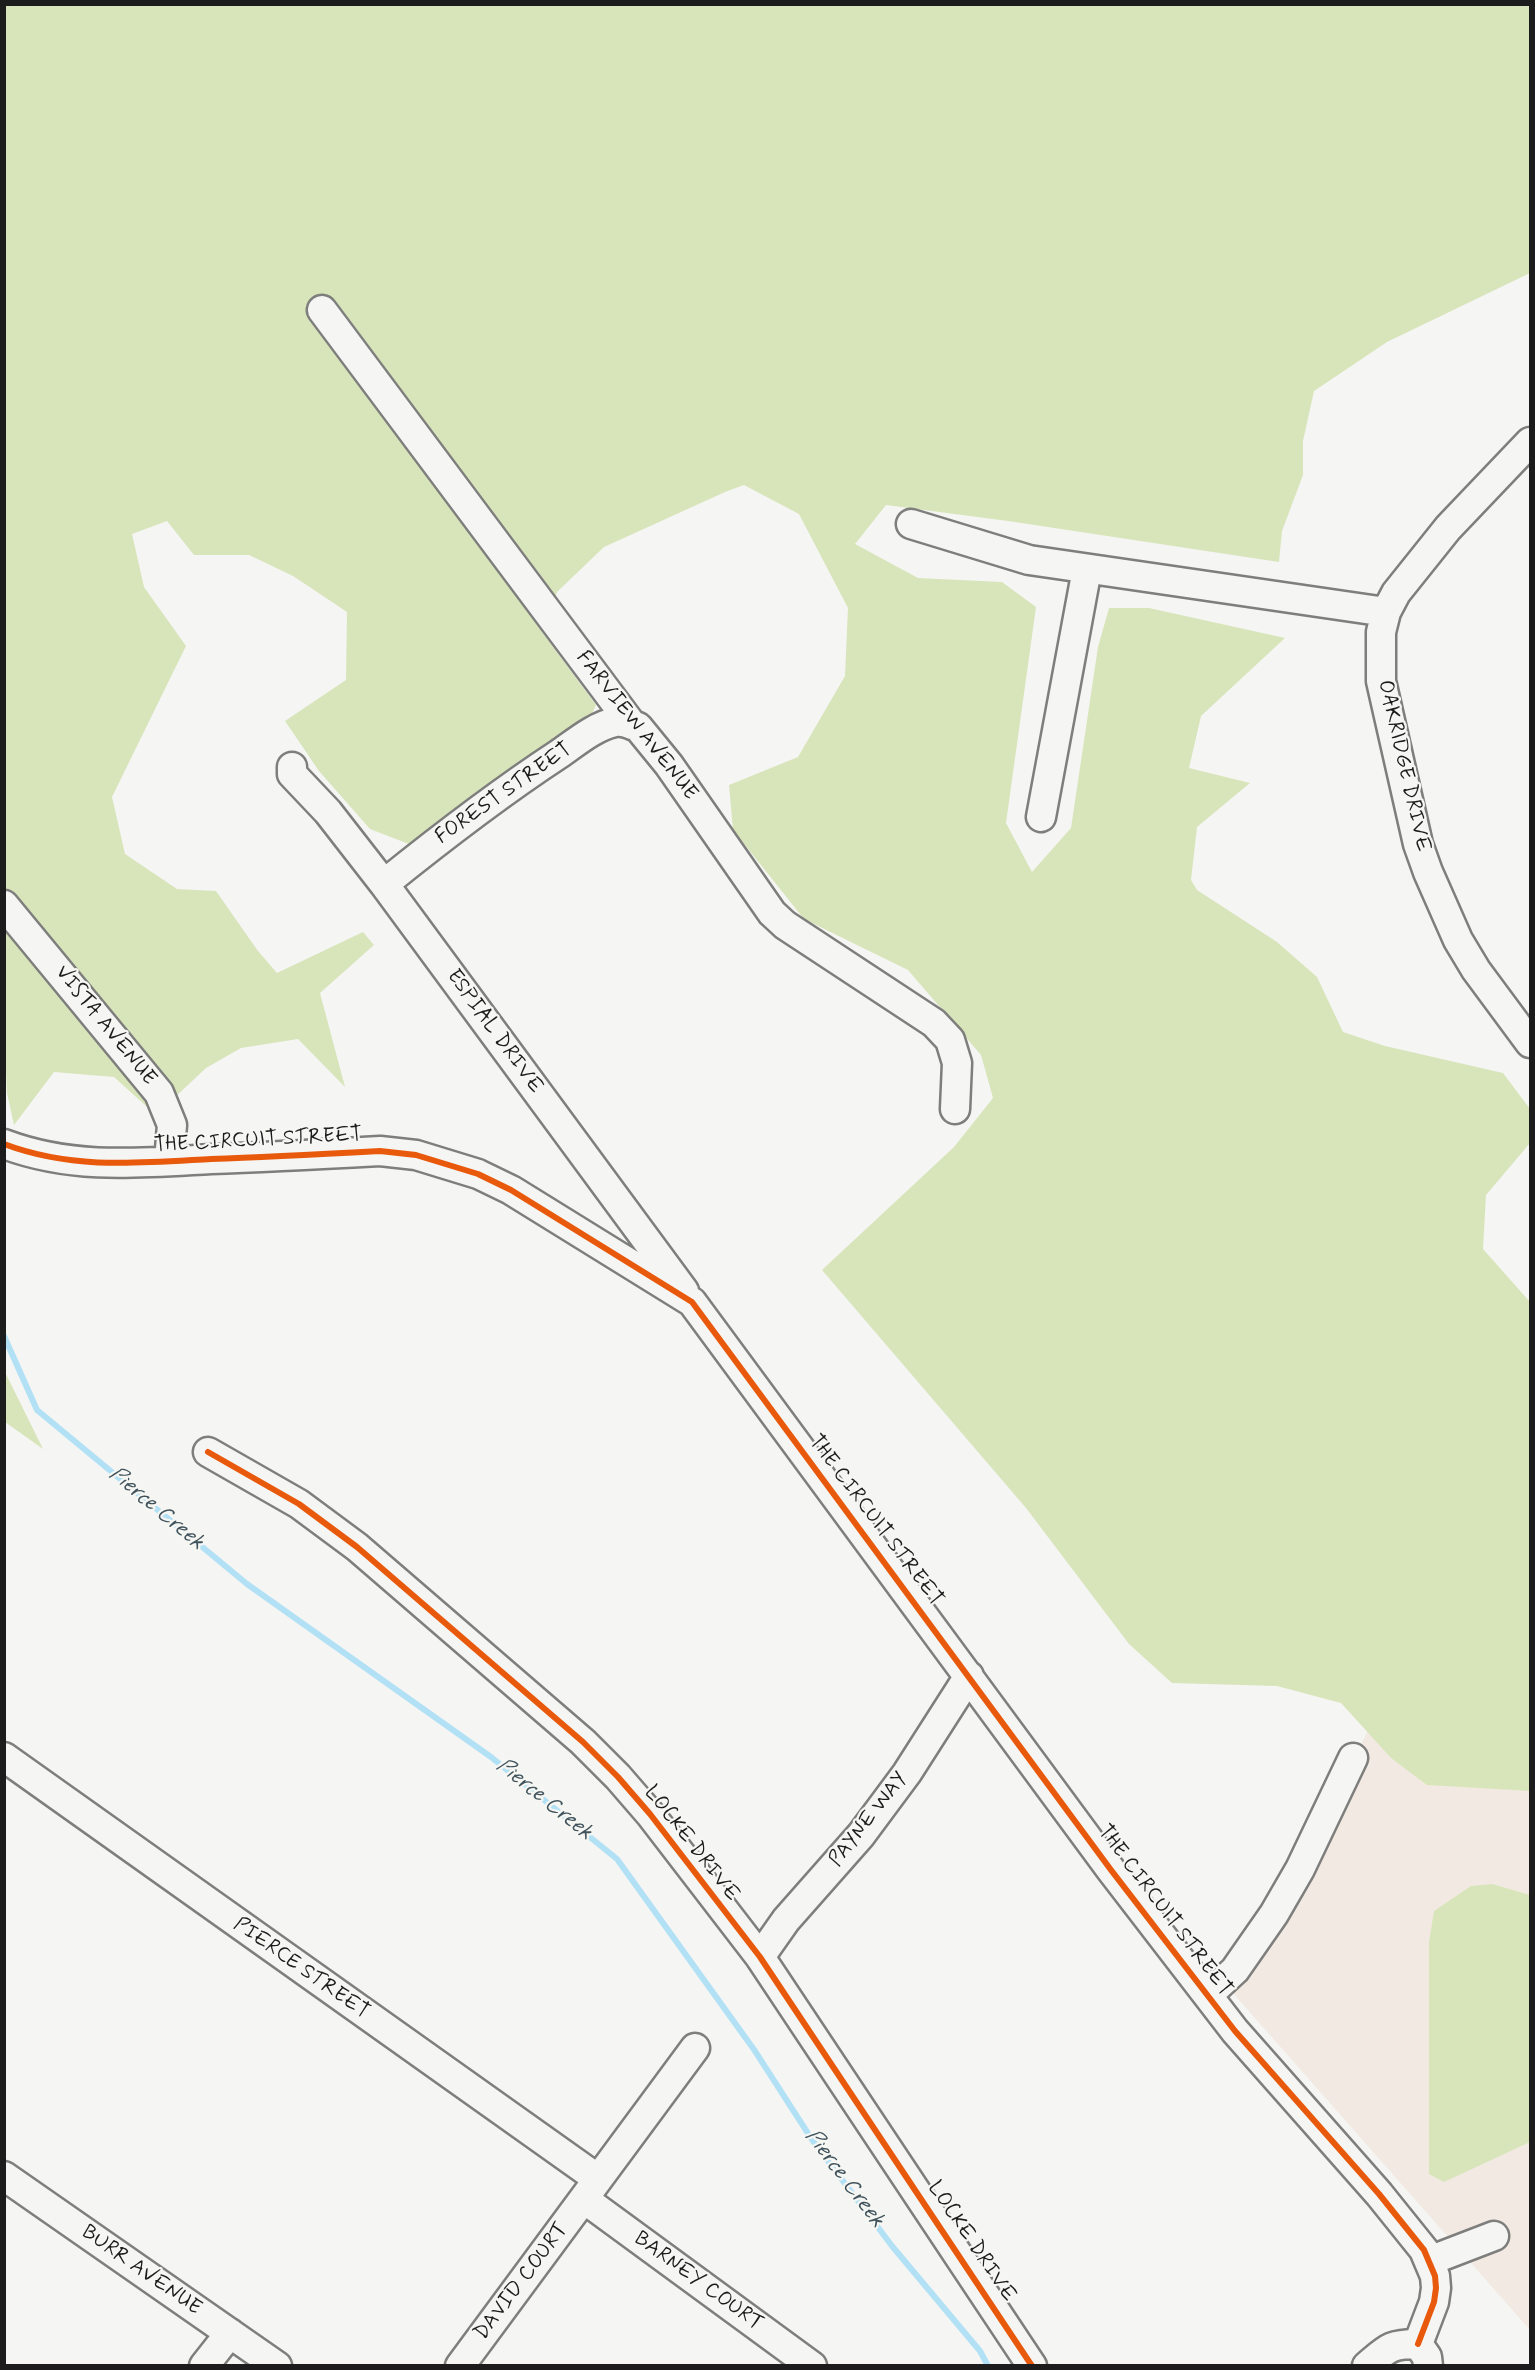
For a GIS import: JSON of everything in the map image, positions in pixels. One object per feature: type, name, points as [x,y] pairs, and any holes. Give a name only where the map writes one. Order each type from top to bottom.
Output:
[{"type":"street","name":"FARVIEW AVENUE","points":[[322,310],[632,725],[638,727],[669,765],[757,894],[785,925],[934,1023],[950,1040],[957,1063],[955,1109]]},
{"type":"street","name":"OAKRIDGE DRIVE","points":[[1530,442],[1448,528],[1396,592],[1386,612],[1381,632],[1381,681],[1418,844],[1458,940],[1476,970],[1530,1043]]},
{"type":"street","points":[[911,524],[1029,560],[1386,612]]},
{"type":"street","points":[[1041,817],[1087,569]]},
{"type":"street","name":"FOREST STREET","points":[[384,884],[464,819],[511,785],[597,729],[613,723],[626,722],[632,725]]},
{"type":"street","name":"ESPIAL DRIVE","points":[[292,767],[292,774],[328,812],[384,884],[692,1302]]},
{"type":"street","name":"VISTA AVENUE","points":[[4,905],[159,1093],[172,1125],[169,1161]]},
{"type":"street","name":"THE CIRCUIT STREET","points":[[4,1144],[64,1160],[112,1164],[380,1151],[416,1155],[478,1174],[511,1190],[692,1302],[1111,1870],[1234,2031],[1379,2194],[1424,2250],[1436,2276],[1436,2288],[1423,2355]]},
{"type":"street","name":"LOCKE DRIVE","points":[[208,1452],[299,1504],[357,1547],[583,1742],[618,1777],[650,1814],[760,1957],[1032,2366]]},
{"type":"street","name":"PAYNE WAY","points":[[760,1957],[786,1920],[874,1818],[907,1773],[969,1676]]},
{"type":"street","name":"PIERCE STREET","points":[[4,1757],[591,2189]]},
{"type":"street","points":[[1208,1995],[1235,1970],[1274,1914],[1300,1869],[1353,1758]]},
{"type":"street","points":[[591,2189],[695,2048]]},
{"type":"street","name":"BURR AVENUE","points":[[4,2176],[277,2366]]},
{"type":"street","name":"DAVID COURT","points":[[460,2366],[591,2189]]},
{"type":"street","name":"BARNEY COURT","points":[[591,2189],[812,2366]]},
{"type":"street","points":[[1429,2261],[1494,2236]]},
{"type":"street","points":[[204,2366],[230,2333]]},
{"type":"street","points":[[1367,2366],[1388,2348],[1398,2344],[1423,2355]]},
{"type":"shaded area","points":[[1371,1725],[1530,1752],[1530,2330],[1232,1992]]},
{"type":"green space","points":[[5,5],[1530,5],[1530,273],[1387,342],[1314,391],[1303,441],[1303,475],[1282,531],[1279,562],[886,505],[855,544],[918,578],[1002,582],[1036,607],[1006,823],[1032,872],[1071,828],[1098,647],[1109,608],[1149,608],[1285,638],[1201,716],[1189,768],[1250,783],[1197,827],[1191,880],[1197,890],[1277,942],[1317,977],[1343,1032],[1385,1046],[1503,1073],[1530,1109],[1530,1143],[1486,1195],[1483,1249],[1530,1302],[1530,1791],[1427,1785],[1391,1758],[1341,1703],[1277,1686],[1172,1683],[1129,1644],[1026,1508],[822,1270],[954,1147],[993,1098],[981,1055],[908,970],[804,919],[733,830],[729,785],[798,757],[845,676],[848,608],[799,514],[744,485],[604,547],[557,592],[542,632],[596,705],[587,724],[409,844],[370,829],[319,771],[285,721],[346,680],[347,612],[293,576],[249,555],[194,555],[167,521],[132,534],[144,587],[186,646],[112,797],[125,854],[177,889],[216,891],[258,951],[277,973],[363,932],[374,945],[320,993],[345,1087],[298,1039],[241,1048],[206,1068],[156,1115],[114,1077],[54,1072],[14,1125],[7,1093],[5,1048]]},
{"type":"green space","points":[[5,1372],[43,1449],[5,1422]]},
{"type":"green space","points":[[1492,1884],[1530,1895],[1530,2142],[1444,2182],[1429,2174],[1429,1942],[1434,1911],[1471,1886]]},
{"type":"waterway","name":"Pierce Creek","points":[[4,1336],[37,1410],[247,1584],[491,1757],[617,1859],[755,2051],[813,2141],[892,2246],[980,2351],[988,2366]]},
{"type":"cycle path","points":[[4,1144],[55,1158],[107,1163],[380,1151],[416,1155],[478,1174],[511,1190],[692,1302],[1111,1870],[1235,2031],[1379,2194],[1424,2250],[1435,2276],[1436,2288],[1434,2302],[1418,2344]]},
{"type":"cycle path","points":[[208,1452],[299,1504],[357,1547],[583,1742],[618,1777],[650,1814],[760,1957],[1032,2366]]}]
